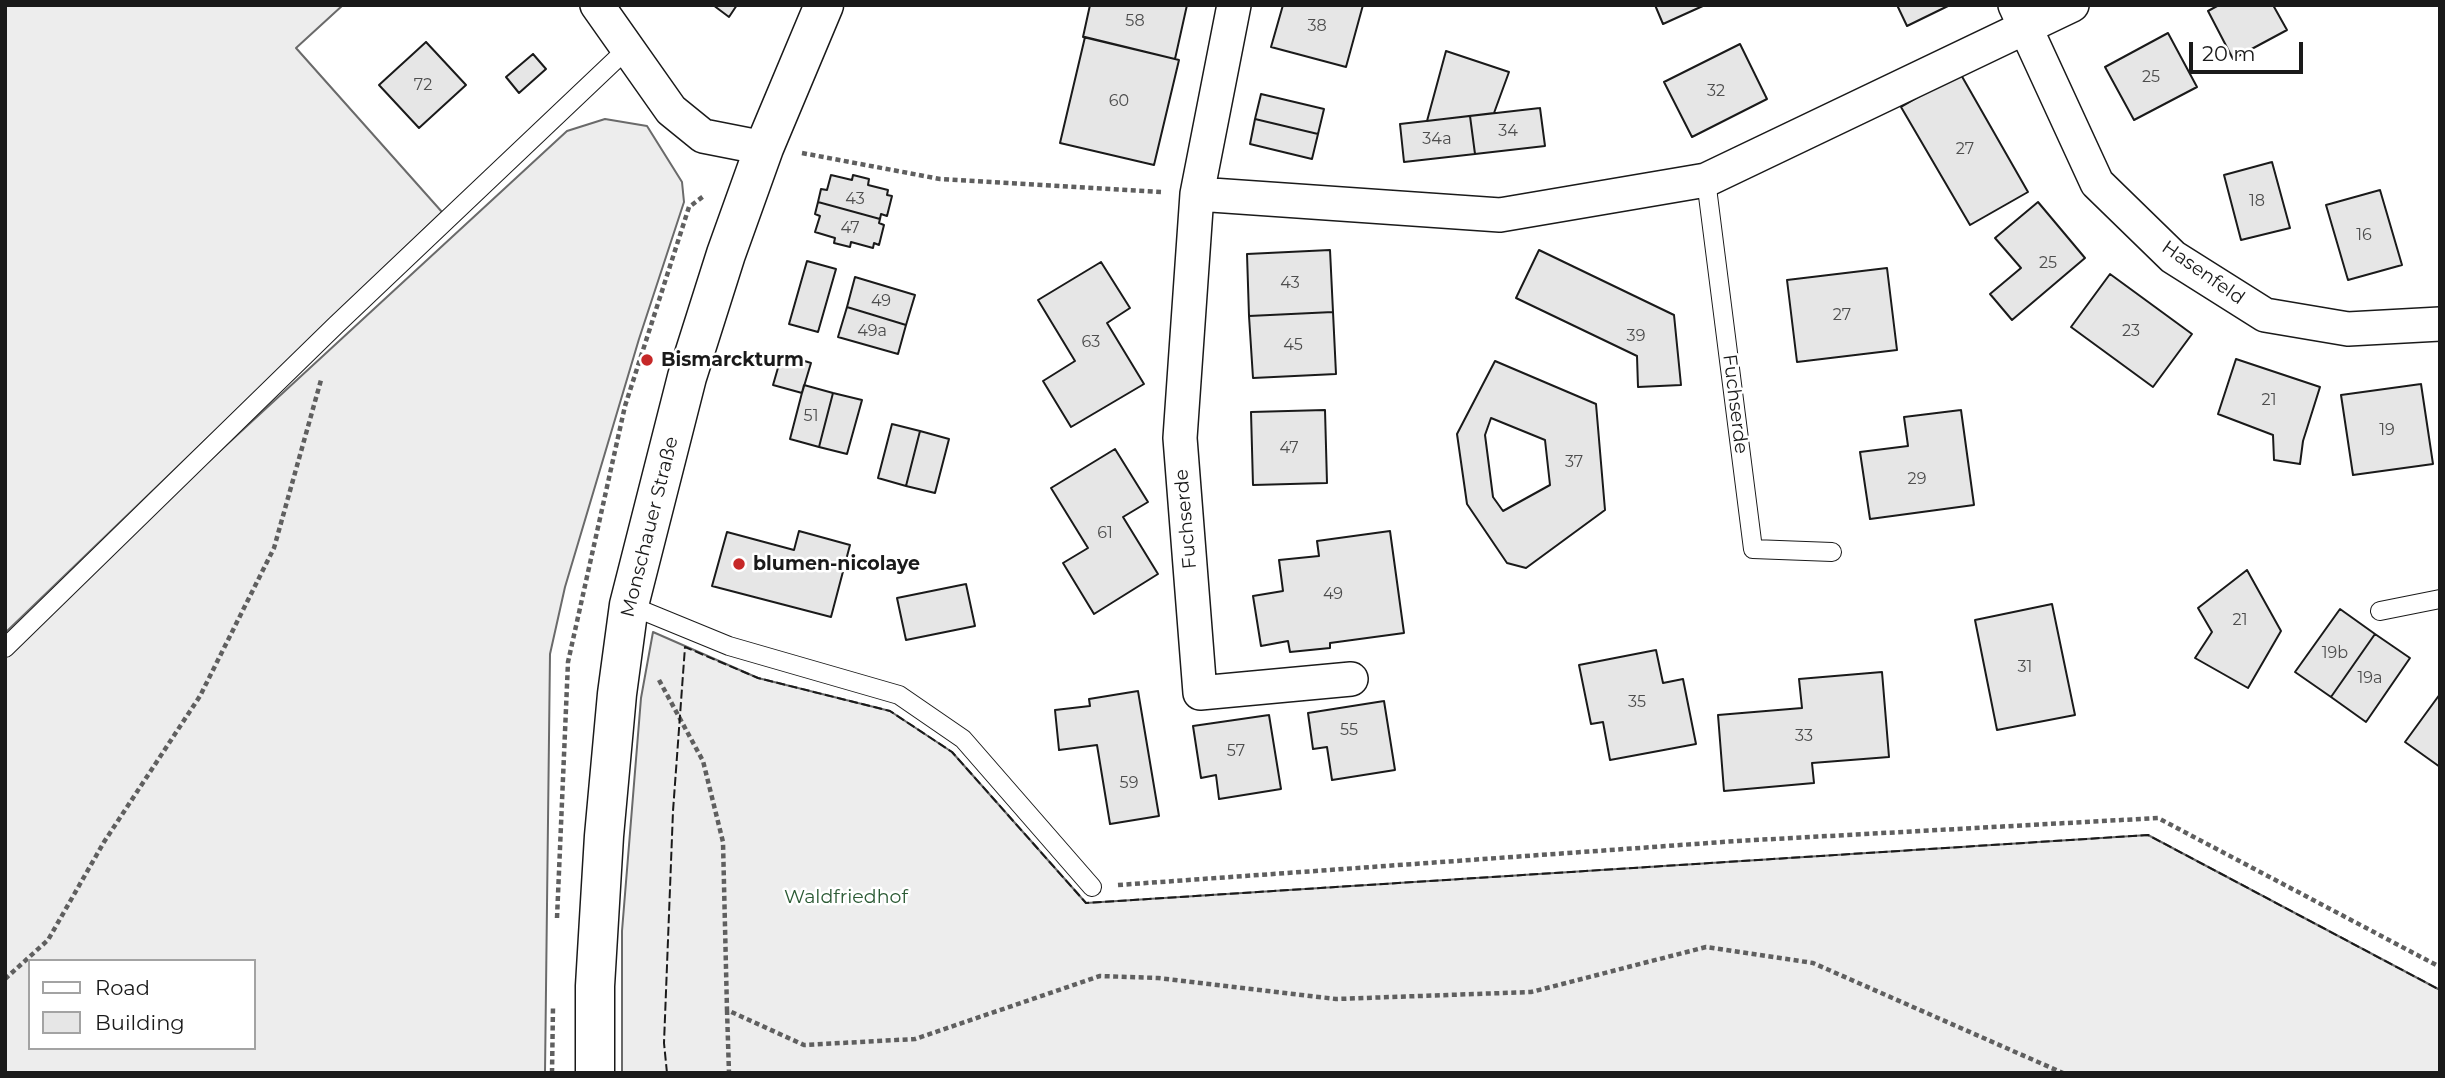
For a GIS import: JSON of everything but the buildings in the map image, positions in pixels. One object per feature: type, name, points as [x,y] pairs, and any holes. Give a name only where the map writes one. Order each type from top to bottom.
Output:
[{"type":"main road","name":"Monschauer Straße","points":[[595,1073],[595,986],[604,836],[617,694],[629,604],[687,377],[726,254],[764,148],[824,5]]},
{"type":"street","points":[[597,5],[671,110],[703,136],[764,148]]},
{"type":"street","name":"Fuchserde","points":[[1234,5],[1197,194],[1180,438],[1200,693],[1351,679]]},
{"type":"street","points":[[1197,194],[1500,215],[1706,180],[2020,17],[2072,5]]},
{"type":"street","name":"Hasenfeld","points":[[2020,17],[2097,183],[2173,257],[2265,315],[2348,329],[2440,324]]},
{"type":"lane","points":[[5,648],[336,325],[627,48]]},
{"type":"lane","name":"Fuchserde","points":[[1706,180],[1753,549],[1832,552]]},
{"type":"lane","points":[[2380,611],[2440,599]]},
{"type":"lane","points":[[629,604],[729,646],[899,695],[963,738],[1092,887]]},
{"type":"path","points":[[764,148],[940,178],[1197,194]]},
{"type":"path","points":[[5,979],[48,940],[104,842],[206,684],[274,548],[336,325]]},
{"type":"path","points":[[656,674],[704,761],[723,842],[729,1073]]},
{"type":"path","points":[[1092,887],[1737,841],[2158,818],[2440,967]]},
{"type":"path","points":[[727,1010],[804,1045],[915,1040],[1100,976],[1158,978],[1336,999],[1531,992],[1706,947],[1813,963],[2063,1073]]},
{"type":"shaded area","points":[[5,5],[343,5],[296,48],[442,212],[5,633]]},
{"type":"shaded area","points":[[605,119],[647,126],[682,182],[684,202],[639,339],[565,587],[550,654],[545,1073],[5,1073],[5,649],[567,131]]},
{"type":"shaded area","name":"Waldfriedhof","points":[[653,632],[758,678],[890,711],[952,752],[1086,903],[2148,835],[2440,990],[2440,1073],[622,1073],[622,931],[641,698]]},
{"type":"fence","points":[[667,1073],[664,1043],[673,811],[685,647],[758,678],[890,711],[952,752],[1086,903],[2148,835],[2440,990]]},
{"type":"place","name":"Bismarckturm","points":[[647,360]]},
{"type":"place","name":"blumen-nicolaye","points":[[739,564]]}]
